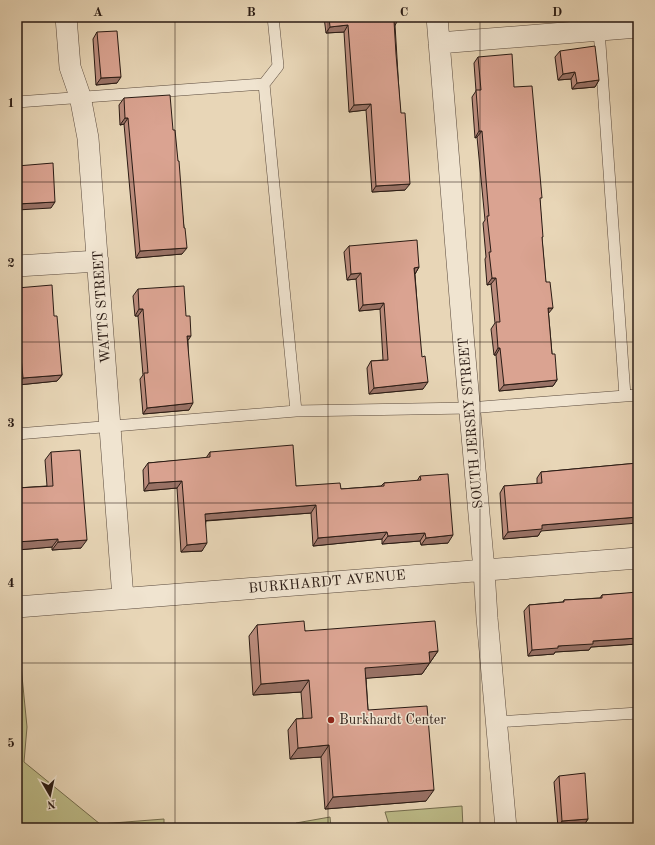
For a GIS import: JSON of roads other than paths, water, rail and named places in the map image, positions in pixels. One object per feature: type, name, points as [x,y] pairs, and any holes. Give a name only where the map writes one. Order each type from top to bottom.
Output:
[{"type":"street","name":"WATTS STREET","points":[[66,17],[70,67],[80,96],[88,138],[123,598]]},
{"type":"street","name":"SOUTH JERSEY STREET","points":[[437,17],[469,408],[506,828]]},
{"type":"street","points":[[439,43],[638,27]]},
{"type":"street","points":[[17,266],[98,261]]},
{"type":"street","name":"BURKHARDT AVENUE","points":[[17,607],[638,558]]},
{"type":"lane","points":[[273,17],[278,66],[264,84],[296,411]]},
{"type":"lane","points":[[598,30],[625,396]]},
{"type":"lane","points":[[17,102],[80,96],[264,84]]},
{"type":"lane","points":[[17,434],[296,411],[469,408],[638,395]]},
{"type":"lane","points":[[496,722],[638,713]]},
{"type":"place","name":"Burkhardt Center","points":[[331,720]]}]
